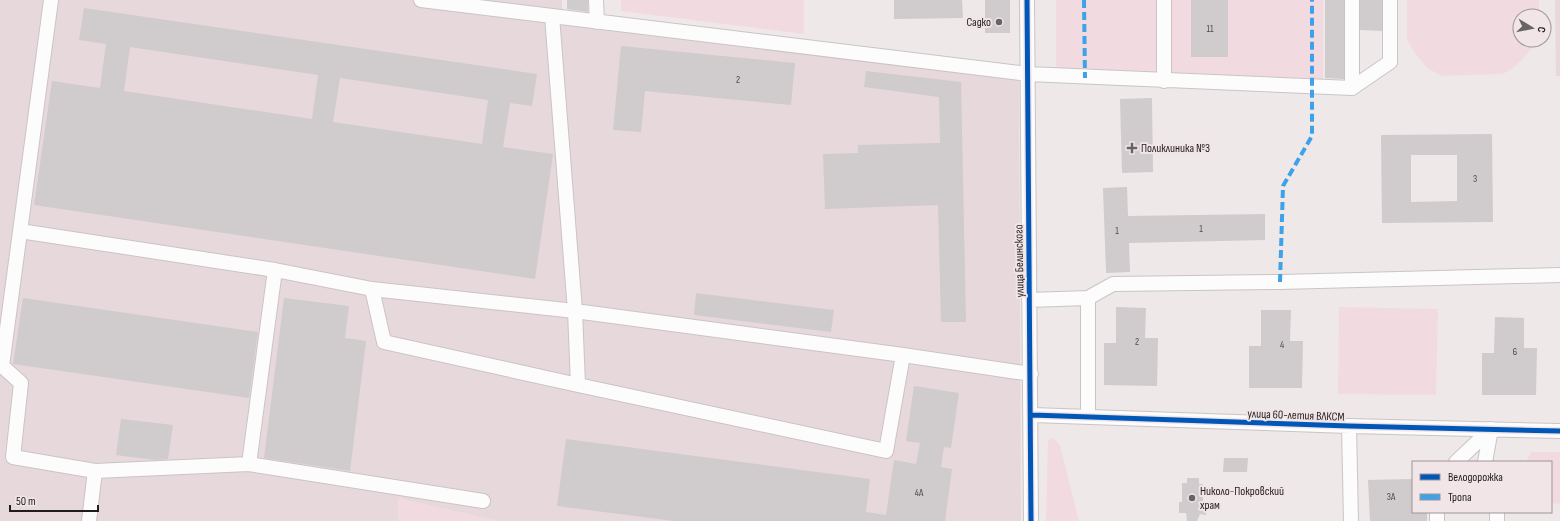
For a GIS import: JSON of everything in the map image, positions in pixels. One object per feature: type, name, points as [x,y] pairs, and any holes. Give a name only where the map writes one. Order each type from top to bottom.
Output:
[{"type":"street","points":[[51,0],[2,366],[21,383],[13,457],[95,472],[249,464],[483,501]]},
{"type":"street","points":[[421,0],[1028,74],[1352,88],[1390,62],[1390,0]]},
{"type":"street","points":[[596,0],[596,22]]},
{"type":"street","name":"улица Белинского","points":[[1027,0],[1032,415],[1031,521]]},
{"type":"street","points":[[1164,0],[1164,81]]},
{"type":"street","points":[[1352,0],[1352,88]]},
{"type":"street","points":[[552,16],[575,311],[578,385]]},
{"type":"street","points":[[20,231],[275,270],[372,289],[575,311],[903,355],[1031,374]]},
{"type":"street","points":[[249,464],[275,270]]},
{"type":"street","points":[[1030,300],[1088,298],[1114,284],[1560,275]]},
{"type":"street","points":[[372,289],[384,342],[886,451],[903,355]]},
{"type":"street","points":[[1088,298],[1088,417]]},
{"type":"street","name":"улица 60-летия ВЛКСМ","points":[[1032,415],[1349,426],[1560,431]]},
{"type":"street","points":[[1349,426],[1351,521]]},
{"type":"street","points":[[1457,461],[1491,429]]},
{"type":"street","points":[[1485,461],[1491,429]]},
{"type":"street","points":[[89,521],[95,472]]},
{"type":"shaded area","points":[[0,0],[562,0],[562,20],[1019,75],[1021,521],[0,521]]},
{"type":"shaded area","points":[[621,0],[804,0],[804,34],[621,11]]},
{"type":"shaded area","points":[[1056,0],[1323,0],[1323,79],[1056,68]]},
{"type":"shaded area","points":[[1407,0],[1539,0],[1539,8],[1512,8],[1512,48],[1532,48],[1522,60],[1503,74],[1442,76],[1427,68],[1414,52],[1407,40]]},
{"type":"shaded area","points":[[1555,0],[1560,0],[1560,76],[1556,76]]},
{"type":"shaded area","points":[[1339,307],[1438,309],[1436,395],[1338,394]]},
{"type":"shaded area","points":[[1052,438],[1060,445],[1079,521],[1046,521],[1048,440]]},
{"type":"shaded area","points":[[1531,452],[1560,452],[1560,504],[1552,503],[1552,461],[1526,461]]},
{"type":"shaded area","points":[[398,498],[499,521],[398,521]]},
{"type":"building","points":[[567,0],[588,0],[588,12],[567,9]]},
{"type":"building","points":[[894,0],[962,0],[963,18],[894,19]]},
{"type":"building","points":[[985,0],[1010,0],[1010,33],[985,33]]},
{"type":"building","points":[[1191,0],[1228,0],[1228,57],[1191,57]]},
{"type":"building","points":[[1325,0],[1344,0],[1344,79],[1325,78]]},
{"type":"building","points":[[1360,0],[1382,0],[1382,31],[1360,30]]},
{"type":"building","points":[[84,8],[537,74],[532,106],[510,103],[503,147],[553,154],[535,279],[34,205],[52,81],[100,88],[106,44],[79,40]],"holes":[[[130,47],[318,75],[312,119],[124,91]],[[340,78],[488,100],[482,144],[333,122]]]},
{"type":"building","points":[[621,46],[795,63],[791,105],[645,91],[641,132],[613,130]]},
{"type":"building","points":[[866,71],[961,82],[966,322],[941,322],[938,205],[825,209],[823,154],[858,153],[858,145],[940,143],[939,97],[864,87]]},
{"type":"building","points":[[1152,98],[1153,172],[1122,173],[1120,99]]},
{"type":"building","points":[[1492,134],[1493,222],[1382,223],[1381,135]],"holes":[[[1411,155],[1457,155],[1457,201],[1411,202]]]},
{"type":"building","points":[[1127,187],[1128,216],[1265,214],[1265,240],[1129,243],[1130,272],[1106,273],[1103,188]]},
{"type":"building","points":[[696,293],[834,310],[831,332],[694,315]]},
{"type":"building","points":[[23,298],[258,332],[249,398],[13,364]]},
{"type":"building","points":[[284,298],[349,306],[345,338],[366,341],[350,471],[264,458]]},
{"type":"building","points":[[1116,307],[1146,308],[1145,338],[1158,338],[1157,386],[1104,385],[1104,343],[1116,343]]},
{"type":"building","points":[[1261,310],[1291,310],[1290,341],[1303,341],[1302,388],[1249,388],[1249,346],[1261,346]]},
{"type":"building","points":[[1495,317],[1524,318],[1524,348],[1537,348],[1536,395],[1482,395],[1482,353],[1494,353]]},
{"type":"building","points":[[914,386],[959,393],[951,448],[944,447],[941,467],[952,469],[945,521],[674,521],[557,506],[566,439],[870,479],[866,512],[886,515],[894,460],[916,464],[920,443],[906,441]]},
{"type":"building","points":[[121,419],[173,425],[168,459],[155,460],[116,455]]},
{"type":"building","points":[[1224,458],[1248,458],[1247,472],[1223,472]]},
{"type":"building","name":"Николо-Покровский храм","points":[[1187,478],[1199,478],[1199,484],[1203,484],[1203,503],[1207,504],[1206,515],[1200,514],[1197,521],[1187,521],[1186,513],[1179,513],[1179,502],[1182,502],[1182,483],[1187,483]]},
{"type":"building","points":[[1412,479],[1412,513],[1427,513],[1427,521],[1370,521],[1368,480]]},
{"type":"marked path","points":[[1084,0],[1085,78]]},
{"type":"marked path","points":[[1280,282],[1283,186],[1312,136],[1312,0]]},
{"type":"cycle path","points":[[1027,0],[1031,521]]},
{"type":"cycle path","points":[[1032,415],[1349,426],[1560,431]]},
{"type":"place","name":"Садко","points":[[999,22]]},
{"type":"place","name":"Поликлиника №3","points":[[1132,148]]},
{"type":"place","name":"Николо-Покровский храм","points":[[1192,498]]}]
